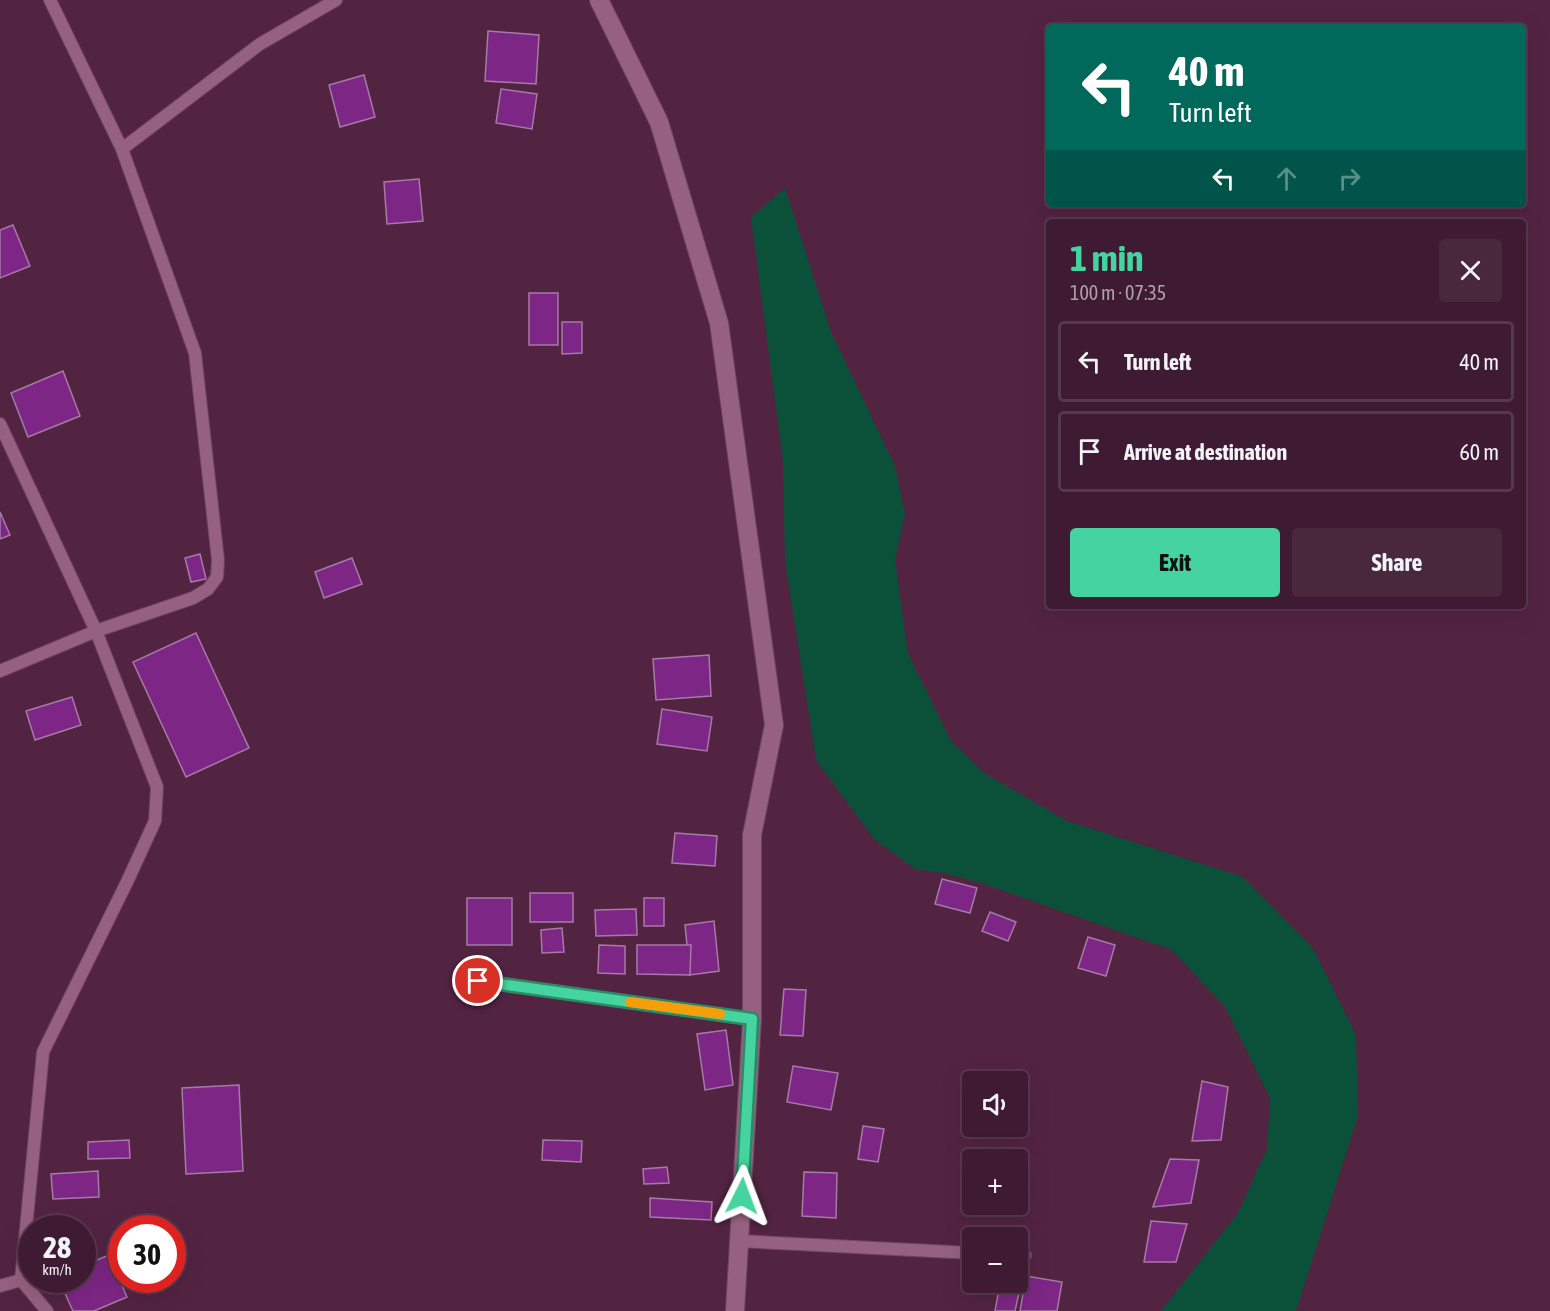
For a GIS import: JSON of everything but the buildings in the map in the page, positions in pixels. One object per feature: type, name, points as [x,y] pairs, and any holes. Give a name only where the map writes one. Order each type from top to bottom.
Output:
[{"type":"street","points":[[599,0],[659,122],[719,323],[774,725],[752,835],[752,1019],[735,1311]]},
{"type":"lane","points":[[0,671],[96,631],[193,598],[208,589],[217,577],[218,560],[195,353],[122,148],[50,0]]},
{"type":"lane","points":[[122,148],[260,44],[336,0]]},
{"type":"lane","points":[[0,424],[96,631],[157,787],[154,822],[44,1052],[28,1215]]},
{"type":"lane","points":[[478,981],[752,1019]]},
{"type":"lane","points":[[740,1241],[962,1252]]},
{"type":"lane","points":[[0,1286],[18,1281]]},
{"type":"lane","points":[[32,1293],[47,1311]]},
{"type":"green space","points":[[785,188],[831,332],[895,466],[905,514],[895,560],[908,654],[951,741],[984,773],[1067,821],[1243,877],[1313,948],[1356,1035],[1358,1116],[1296,1311],[1161,1311],[1238,1213],[1267,1149],[1270,1098],[1225,1007],[1172,950],[981,883],[944,873],[915,869],[874,839],[816,760],[785,561],[783,462],[751,217]]},
{"type":"slow traffic","points":[[630,1002],[720,1014]]},
{"type":"route","points":[[478,981],[752,1019],[742,1196]]}]
